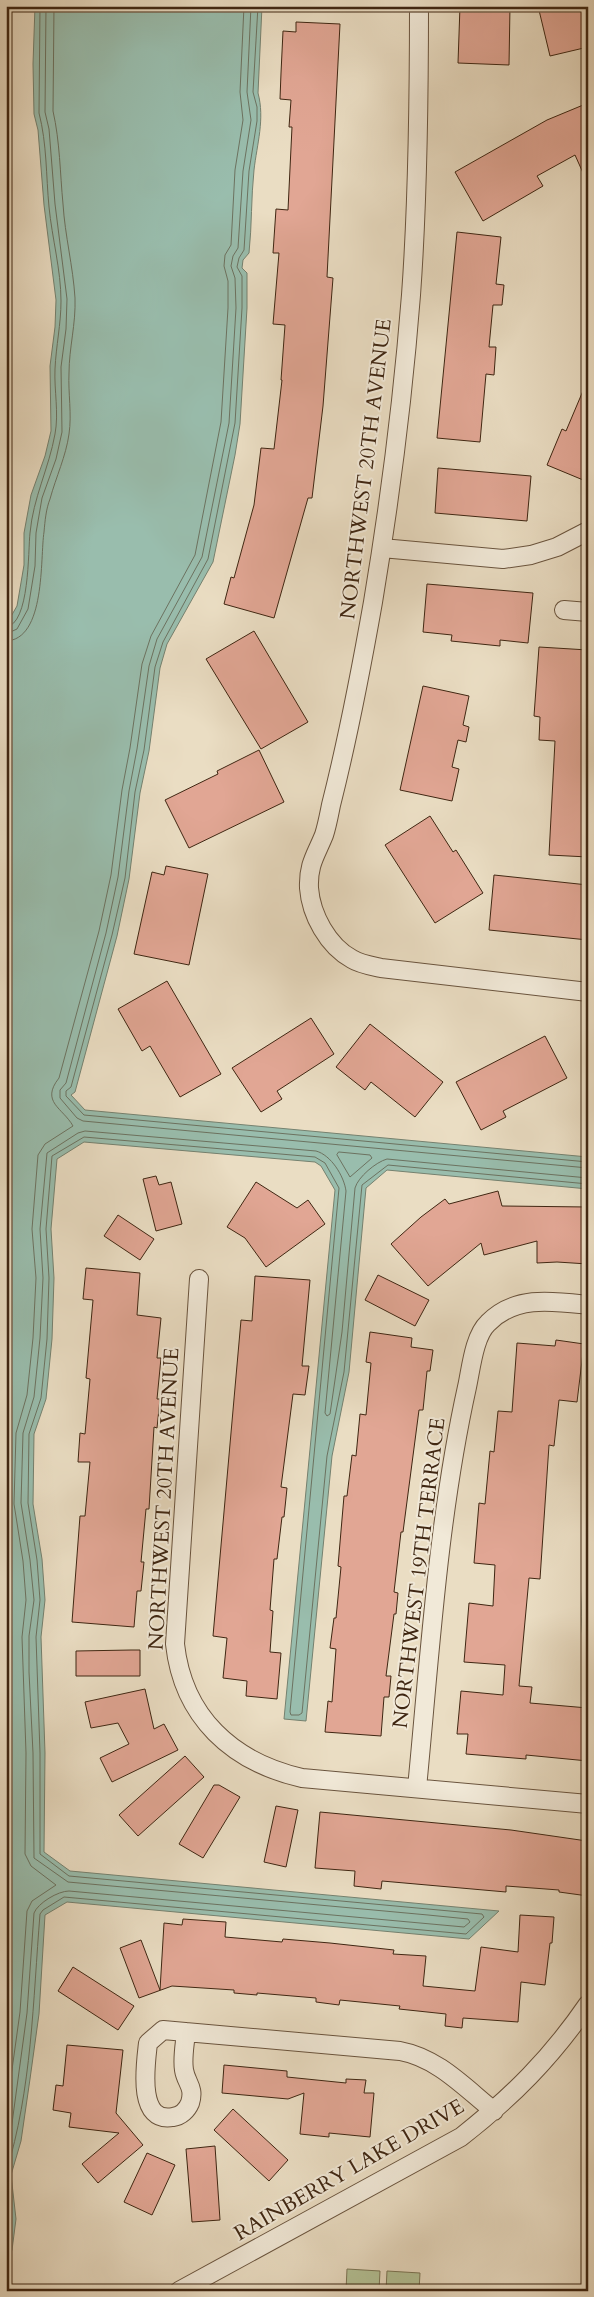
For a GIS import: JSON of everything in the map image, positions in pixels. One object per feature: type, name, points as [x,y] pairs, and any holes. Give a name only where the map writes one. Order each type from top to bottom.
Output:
[{"type":"street","name":"NORTHWEST 20TH AVENUE","points":[[419,6],[419,132],[411,292],[401,408],[382,548],[344,754],[324,836],[314,855],[310,876],[312,904],[321,928],[352,959],[381,968],[588,992]]},
{"type":"street","points":[[382,548],[503,559],[530,555],[557,547],[588,531]]},
{"type":"street","points":[[564,610],[588,612]]},
{"type":"street","name":"NORTHWEST 20TH AVENUE","points":[[199,1279],[175,1644],[182,1680],[193,1703],[207,1724],[224,1742],[244,1757],[278,1772],[302,1778],[588,1804]]},
{"type":"street","name":"NORTHWEST 19TH TERRACE","points":[[417,1788],[446,1499],[458,1425],[475,1348],[486,1324],[502,1311],[522,1303],[545,1301],[588,1305]]},
{"type":"street","name":"RAINBERRY LAKE DRIVE","points":[[180,2290],[206,2284],[461,2137],[494,2111],[541,2066],[588,2004]]},
{"type":"street","points":[[186,2032],[184,2071],[191,2087],[191,2100],[189,2106],[179,2115],[166,2118],[154,2112],[150,2106],[144,2080],[148,2043],[162,2030],[186,2032],[414,2054],[438,2066],[494,2111]]},
{"type":"shaded area","points":[[347,2269],[380,2271],[379,2291],[346,2291]]},
{"type":"shaded area","points":[[387,2271],[420,2273],[419,2291],[386,2291]]},
{"type":"water","points":[[35,6],[262,6],[258,93],[261,122],[253,180],[249,253],[243,260],[242,268],[247,273],[247,308],[240,424],[235,455],[213,562],[167,644],[160,668],[149,751],[140,793],[129,879],[117,936],[75,1092],[71,1095],[85,1110],[588,1157],[588,1189],[387,1170],[366,1188],[349,1372],[332,1456],[306,1721],[284,1719],[335,1190],[321,1166],[315,1162],[84,1142],[57,1159],[51,1229],[54,1278],[52,1339],[46,1399],[34,1434],[33,1504],[42,1559],[45,1600],[41,1637],[45,1753],[44,1852],[70,1871],[499,1911],[469,1939],[67,1902],[45,1915],[39,2014],[21,2141],[11,2175],[16,2219],[12,2250],[6,2264],[6,625],[17,606],[24,565],[24,533],[31,495],[45,456],[51,431],[50,366],[56,300],[44,205],[38,130],[34,114]]},
{"type":"water","points":[[588,1509],[588,1650],[584,1642],[581,1617]]},
{"type":"building","points":[[460,6],[510,6],[509,65],[458,63]]},
{"type":"building","points":[[538,6],[588,6],[588,47],[550,56]]},
{"type":"building","points":[[296,22],[340,24],[327,277],[333,278],[323,406],[312,498],[308,498],[274,618],[224,604],[231,577],[234,578],[254,505],[261,448],[274,449],[282,380],[285,325],[273,324],[279,253],[273,253],[276,209],[288,210],[292,127],[289,127],[291,100],[280,99],[283,31],[296,32]]},
{"type":"building","points":[[588,103],[588,184],[575,155],[537,176],[543,186],[483,221],[455,172],[547,120]]},
{"type":"building","points":[[457,232],[501,237],[496,284],[504,285],[502,305],[493,305],[489,347],[496,347],[494,375],[486,374],[480,442],[437,438]]},
{"type":"building","points":[[588,379],[588,482],[547,465],[562,429],[566,431]]},
{"type":"building","points":[[438,468],[531,476],[527,521],[435,513]]},
{"type":"building","points":[[427,584],[533,593],[528,643],[500,640],[500,646],[451,641],[452,635],[423,632]]},
{"type":"building","points":[[254,631],[308,722],[261,749],[206,659]]},
{"type":"building","points":[[539,647],[588,650],[588,857],[549,855],[555,741],[539,740],[540,717],[534,716]]},
{"type":"building","points":[[423,686],[469,696],[463,725],[469,727],[466,742],[458,740],[452,767],[459,769],[452,801],[400,790]]},
{"type":"building","points":[[259,750],[284,802],[189,848],[165,800],[218,774],[217,771]]},
{"type":"building","points":[[430,816],[453,852],[456,850],[483,893],[435,923],[385,845]]},
{"type":"building","points":[[166,866],[208,874],[189,965],[134,954],[152,872],[164,875]]},
{"type":"building","points":[[494,875],[588,885],[588,940],[489,930]]},
{"type":"building","points":[[167,981],[221,1074],[180,1097],[150,1046],[142,1051],[118,1009]]},
{"type":"building","points":[[311,1018],[334,1054],[277,1091],[282,1099],[261,1112],[232,1068]]},
{"type":"building","points":[[370,1024],[443,1082],[415,1117],[371,1082],[365,1090],[336,1067]]},
{"type":"building","points":[[545,1036],[567,1078],[503,1111],[506,1117],[481,1130],[456,1082]]},
{"type":"building","points":[[156,1176],[159,1185],[171,1182],[182,1224],[156,1231],[143,1179]]},
{"type":"building","points":[[256,1182],[297,1208],[308,1200],[325,1224],[266,1267],[245,1238],[227,1227]]},
{"type":"building","points":[[498,1191],[502,1206],[588,1207],[588,1264],[537,1263],[537,1241],[484,1255],[481,1243],[428,1286],[391,1244],[421,1217],[445,1199],[449,1204]]},
{"type":"building","points":[[118,1215],[154,1239],[140,1260],[104,1236]]},
{"type":"building","points":[[86,1268],[140,1273],[137,1315],[161,1318],[157,1358],[161,1358],[157,1399],[160,1399],[157,1428],[154,1427],[149,1509],[146,1509],[141,1562],[144,1562],[141,1591],[137,1591],[134,1627],[72,1622],[80,1516],[85,1516],[90,1462],[78,1462],[80,1433],[85,1434],[90,1379],[86,1378],[93,1300],[83,1299]]},
{"type":"building","points":[[378,1275],[429,1300],[415,1326],[365,1300]]},
{"type":"building","points":[[255,1276],[310,1280],[302,1366],[309,1366],[305,1395],[293,1394],[281,1487],[287,1488],[284,1517],[282,1517],[277,1559],[274,1559],[270,1610],[273,1611],[270,1652],[281,1653],[277,1699],[246,1696],[247,1681],[223,1678],[227,1638],[213,1636],[241,1320],[252,1321]]},
{"type":"building","points":[[370,1332],[412,1338],[411,1347],[433,1350],[430,1371],[427,1371],[423,1410],[419,1410],[403,1532],[401,1532],[394,1592],[398,1593],[396,1614],[394,1614],[386,1676],[391,1676],[389,1697],[384,1697],[381,1736],[325,1732],[328,1701],[332,1702],[336,1649],[330,1648],[334,1618],[336,1618],[341,1567],[338,1566],[344,1496],[347,1496],[352,1455],[356,1456],[360,1414],[366,1415],[371,1363],[366,1362]]},
{"type":"building","points":[[556,1340],[584,1344],[577,1402],[559,1400],[554,1446],[549,1445],[540,1579],[529,1578],[519,1686],[532,1687],[530,1703],[588,1708],[588,1761],[526,1755],[526,1759],[466,1754],[468,1734],[457,1734],[461,1691],[503,1695],[505,1665],[464,1662],[469,1603],[493,1606],[495,1565],[474,1563],[479,1503],[485,1504],[490,1451],[494,1452],[498,1411],[512,1412],[517,1343],[555,1346]]},
{"type":"building","points":[[140,1650],[140,1676],[76,1676],[76,1651]]},
{"type":"building","points":[[145,1689],[154,1729],[164,1724],[178,1750],[112,1782],[100,1758],[129,1744],[118,1723],[91,1728],[85,1702]]},
{"type":"building","points":[[185,1756],[204,1777],[138,1836],[119,1815]]},
{"type":"building","points":[[214,1785],[219,1785],[240,1797],[203,1858],[179,1844]]},
{"type":"building","points":[[276,1806],[298,1810],[286,1867],[264,1862]]},
{"type":"building","points":[[320,1812],[511,1830],[587,1841],[584,1859],[588,1860],[588,1896],[559,1892],[559,1890],[506,1886],[506,1892],[382,1881],[381,1889],[354,1886],[355,1871],[315,1868]]},
{"type":"building","points":[[520,1915],[554,1917],[545,1985],[521,1982],[518,2022],[463,2018],[462,2028],[445,2026],[446,2014],[399,2009],[400,2006],[340,2000],[339,2005],[316,2002],[316,1998],[234,1993],[234,1990],[172,1986],[139,1998],[120,1948],[141,1940],[160,1990],[164,1923],[182,1925],[183,1919],[226,1922],[225,1937],[282,1942],[283,1939],[330,1943],[394,1950],[393,1954],[426,1956],[423,1986],[475,1991],[481,1947],[518,1952]]},
{"type":"building","points":[[73,1967],[134,2006],[118,2030],[58,1991]]},
{"type":"building","points":[[67,2045],[123,2050],[116,2113],[143,2145],[98,2183],[82,2164],[119,2133],[69,2127],[71,2113],[53,2110],[56,2085],[63,2086]]},
{"type":"building","points":[[224,2065],[287,2071],[287,2077],[346,2083],[346,2079],[366,2080],[364,2093],[374,2093],[370,2137],[329,2133],[329,2137],[300,2134],[304,2093],[288,2099],[222,2093]]},
{"type":"building","points":[[233,2109],[288,2160],[269,2181],[214,2130]]},
{"type":"building","points":[[215,2146],[220,2220],[192,2222],[186,2149]]},
{"type":"building","points":[[147,2153],[175,2165],[152,2215],[124,2202]]}]
